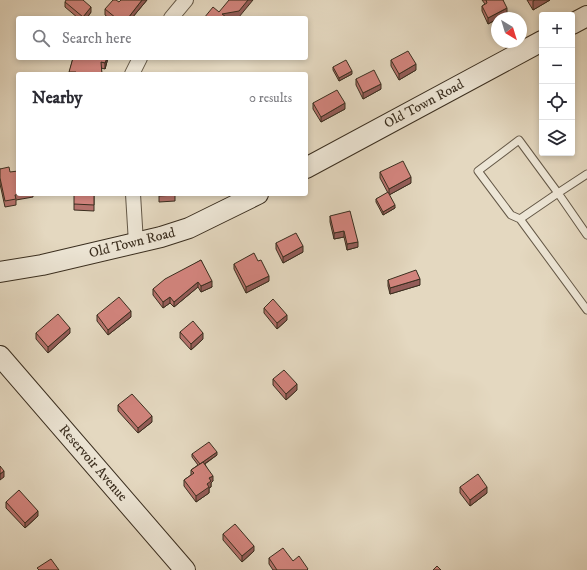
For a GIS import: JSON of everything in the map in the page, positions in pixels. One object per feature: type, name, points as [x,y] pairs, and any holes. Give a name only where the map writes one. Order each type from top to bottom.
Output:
[{"type":"main road","points":[[575,22],[587,16]]},
{"type":"main road","name":"Old Town Road","points":[[308,167],[539,43]]},
{"type":"main road","name":"Old Town Road","points":[[0,272],[42,265],[161,237],[189,228],[254,196]]},
{"type":"main road","name":"Reservoir Avenue","points":[[0,356],[185,570]]},
{"type":"street","points":[[173,16],[186,0]]},
{"type":"street","points":[[133,72],[139,60]]},
{"type":"street","points":[[133,196],[136,243]]},
{"type":"lane","points":[[587,234],[519,140],[478,171],[510,215],[520,219],[587,310]]},
{"type":"lane","points":[[520,219],[587,174]]},
{"type":"building","points":[[66,0],[83,0],[91,7],[84,16],[82,16],[65,2]]},
{"type":"building","points":[[113,0],[119,2],[121,0],[142,0],[130,16],[114,16],[105,9]]},
{"type":"building","points":[[229,0],[248,0],[239,11],[222,14],[225,16],[206,16],[213,7],[219,12]]},
{"type":"building","points":[[486,0],[503,0],[507,8],[499,12],[491,12],[491,16],[488,18],[482,6],[487,3]]},
{"type":"building","points":[[408,51],[416,64],[399,74],[391,60]]},
{"type":"building","points":[[72,60],[106,60],[105,63],[101,62],[102,72],[69,72]]},
{"type":"building","points":[[346,60],[352,71],[339,78],[333,67]]},
{"type":"building","points":[[374,70],[381,84],[363,93],[356,79]]},
{"type":"building","points":[[337,90],[345,103],[321,117],[313,103]]},
{"type":"building","points":[[403,161],[411,177],[389,189],[380,172]]},
{"type":"building","points":[[9,167],[10,172],[16,171],[16,199],[5,201],[0,178],[0,169]]},
{"type":"building","points":[[388,192],[395,205],[383,212],[376,199]]},
{"type":"building","points":[[74,196],[94,196],[94,205],[74,204]]},
{"type":"building","points":[[350,211],[358,242],[347,244],[344,231],[334,233],[330,216]]},
{"type":"building","points":[[296,233],[303,246],[283,257],[276,243]]},
{"type":"building","points":[[254,253],[258,261],[261,260],[269,276],[246,287],[234,264]]},
{"type":"building","points":[[201,260],[212,281],[201,286],[198,282],[174,302],[170,297],[163,302],[153,289],[165,279]]},
{"type":"building","points":[[416,270],[420,279],[390,288],[388,280]]},
{"type":"building","points":[[119,297],[131,311],[108,330],[97,315]]},
{"type":"building","points":[[273,299],[287,315],[277,323],[264,308]]},
{"type":"building","points":[[58,314],[70,328],[48,347],[36,333]]},
{"type":"building","points":[[193,321],[203,333],[191,344],[180,332]]},
{"type":"building","points":[[284,370],[297,384],[286,394],[273,379]]},
{"type":"building","points":[[132,394],[152,416],[138,428],[118,405]]},
{"type":"building","points":[[209,442],[217,452],[200,464],[192,454]]},
{"type":"building","points":[[203,462],[213,476],[209,478],[211,481],[207,484],[209,487],[196,496],[184,480],[194,473],[191,470]]},
{"type":"building","points":[[0,466],[4,471],[0,474]]},
{"type":"building","points":[[478,474],[487,487],[470,500],[460,487]]},
{"type":"building","points":[[19,490],[38,511],[25,523],[6,502]]},
{"type":"building","points":[[235,524],[254,546],[242,556],[223,534]]},
{"type":"building","points":[[283,548],[293,561],[299,556],[308,569],[277,570],[269,558]]},
{"type":"building","points":[[51,559],[59,570],[39,570],[37,568]]},
{"type":"building","points":[[437,566],[441,570],[433,570]]}]
